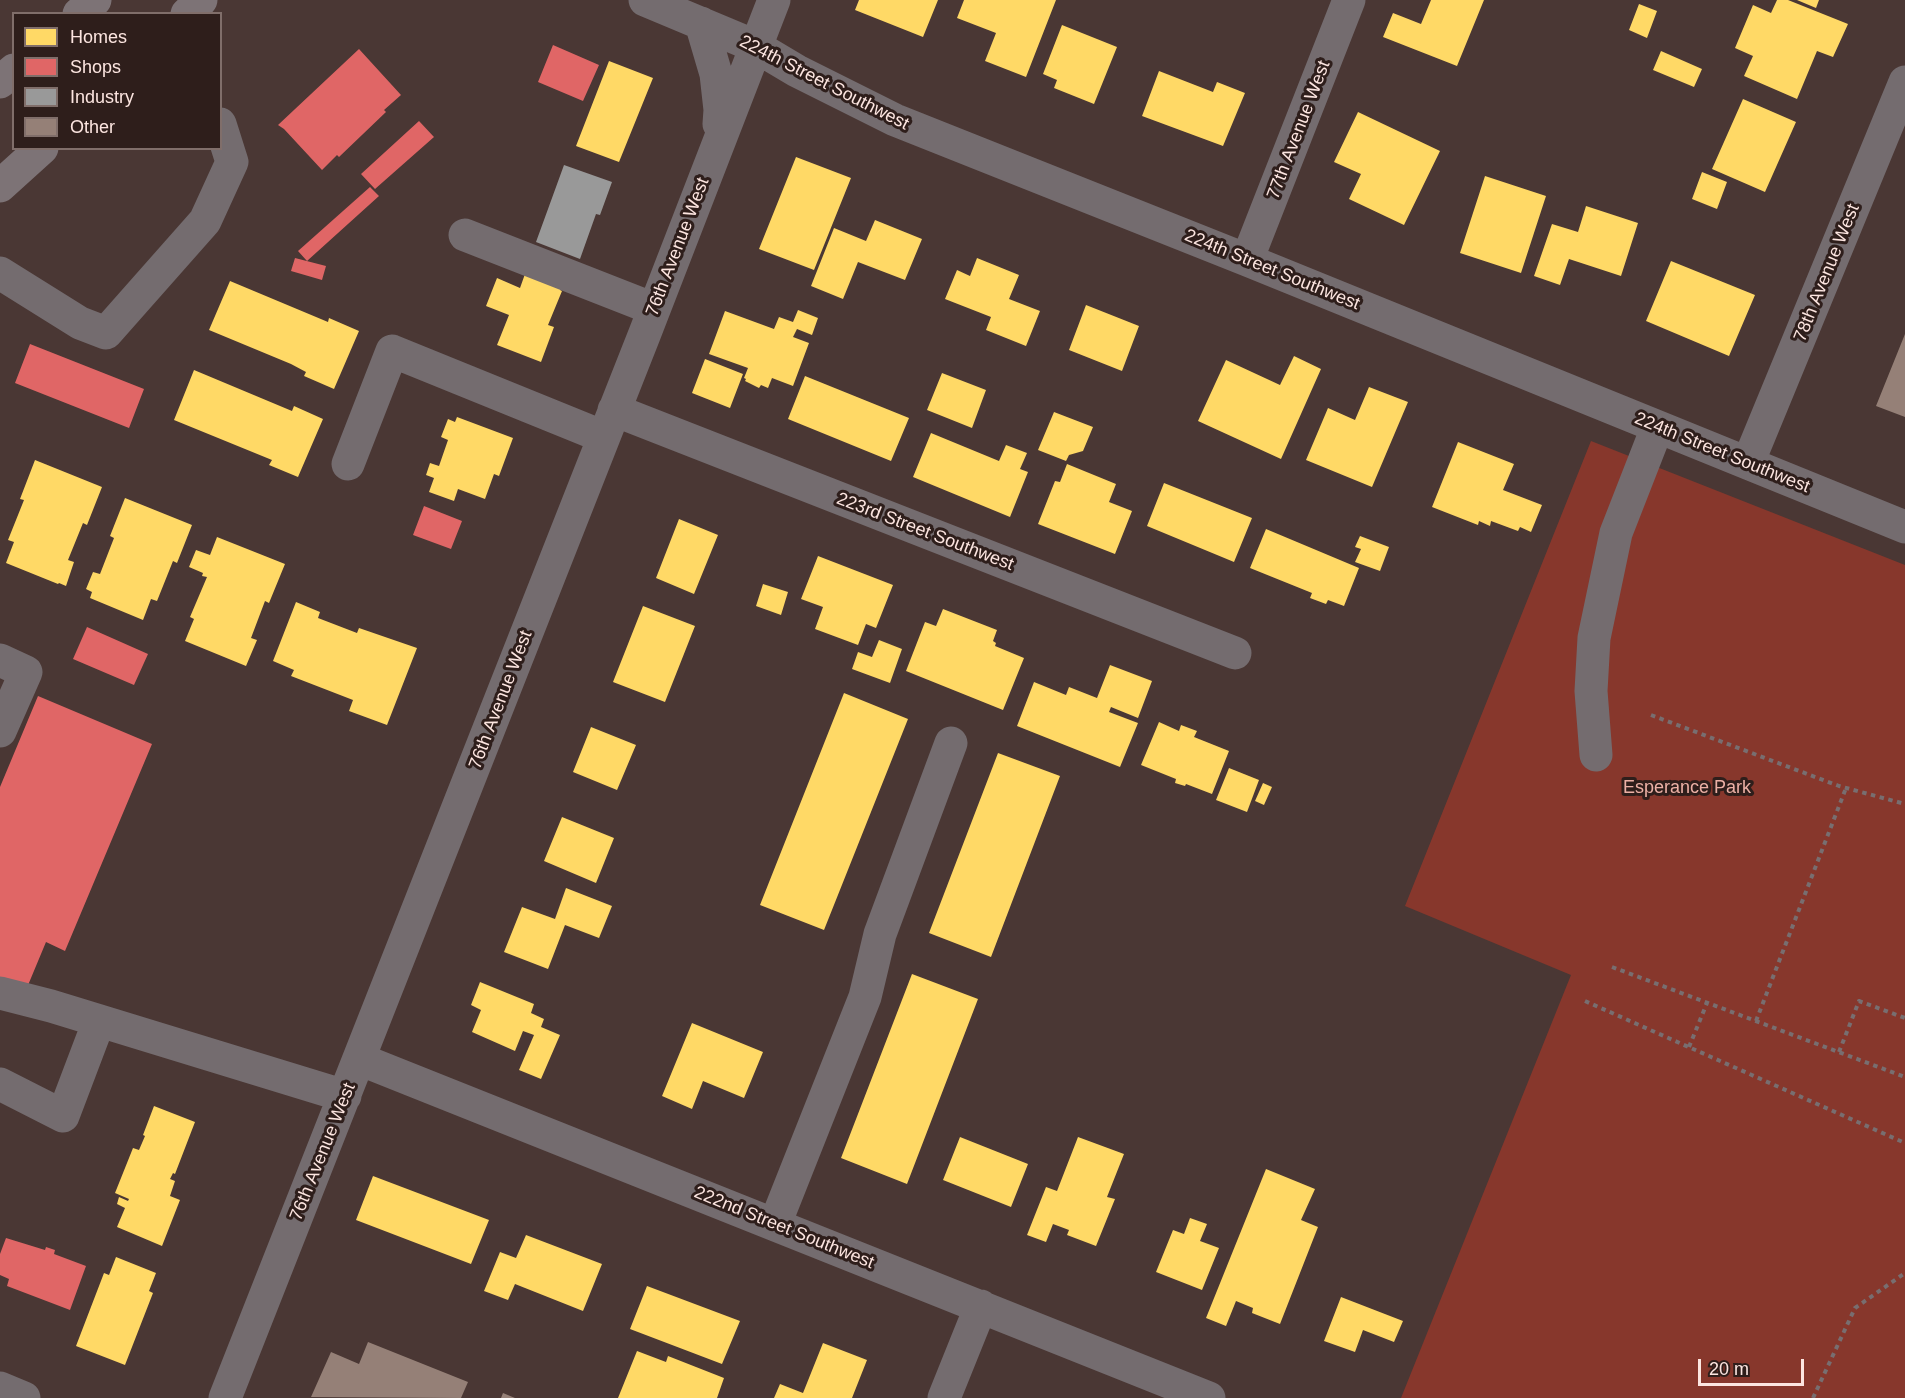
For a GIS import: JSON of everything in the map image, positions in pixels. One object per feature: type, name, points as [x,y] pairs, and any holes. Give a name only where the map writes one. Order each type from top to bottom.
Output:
[{"type":"highway","points":[[81,12],[95,0]]},
{"type":"highway","points":[[189,12],[201,0]]},
{"type":"highway","points":[[0,82],[12,72]]},
{"type":"highway","points":[[0,186],[40,150]]},
{"type":"street","name":"224th Street Southwest","points":[[645,0],[755,46],[798,71],[895,120],[1905,527]]},
{"type":"street","name":"76th Avenue West","points":[[225,1398],[774,0]]},
{"type":"street","name":"77th Avenue West","points":[[1247,260],[1349,0]]},
{"type":"street","points":[[701,23],[716,74],[720,110],[718,142]]},
{"type":"street","name":"78th Avenue West","points":[[1748,463],[1905,82]]},
{"type":"street","points":[[0,273],[80,323],[106,333],[205,221],[232,162],[222,130]]},
{"type":"street","points":[[465,235],[654,309]]},
{"type":"street","name":"223rd Street Southwest","points":[[348,464],[392,351],[609,424],[1235,653]]},
{"type":"street","points":[[1596,755],[1591,691],[1594,638],[1616,533],[1657,428]]},
{"type":"street","points":[[0,660],[26,672],[0,731]]},
{"type":"street","points":[[775,1224],[865,997],[880,934],[951,743]]},
{"type":"street","points":[[0,993],[345,1096]]},
{"type":"street","points":[[0,1084],[63,1116],[99,1022]]},
{"type":"street","name":"222nd Street Southwest","points":[[359,1059],[1209,1398]]},
{"type":"street","points":[[944,1398],[981,1306]]},
{"type":"street","points":[[0,1388],[24,1398]]},
{"type":"path","points":[[1651,715],[1846,788],[1905,804]]},
{"type":"path","points":[[1756,1021],[1846,788]]},
{"type":"path","points":[[1612,967],[1905,1077]]},
{"type":"path","points":[[1585,1001],[1905,1143]]},
{"type":"path","points":[[1839,1052],[1859,1001],[1905,1018]]},
{"type":"path","points":[[1689,1047],[1707,1003]]},
{"type":"path","points":[[1813,1398],[1855,1308],[1905,1273]]},
{"type":"green space","name":"Esperance Park","points":[[1591,441],[1905,565],[1905,1398],[1401,1398],[1571,975],[1405,906]]},
{"type":"building: Homes","points":[[859,0],[938,0],[923,37],[855,10]]},
{"type":"building: Homes","points":[[964,0],[1056,0],[1026,77],[985,61],[996,33],[957,18]]},
{"type":"building: Homes","points":[[1431,0],[1484,0],[1457,66],[1383,37],[1393,13],[1421,24]]},
{"type":"building: Homes","points":[[1777,0],[1788,0],[1848,24],[1833,57],[1817,51],[1797,99],[1744,76],[1753,56],[1735,48],[1753,5],[1771,13]]},
{"type":"building: Homes","points":[[1797,0],[1819,0],[1816,8]]},
{"type":"building: Homes","points":[[1639,4],[1657,11],[1647,38],[1629,30]]},
{"type":"building: Homes","points":[[1062,25],[1117,47],[1094,104],[1054,88],[1057,80],[1043,74]]},
{"type":"building: Homes","points":[[1661,51],[1702,69],[1694,87],[1653,70]]},
{"type":"building: Homes","points":[[609,61],[653,78],[619,162],[576,146]]},
{"type":"building: Homes","points":[[1159,71],[1213,92],[1217,82],[1245,93],[1223,146],[1142,116]]},
{"type":"building: Homes","points":[[1743,99],[1796,122],[1765,192],[1712,169]]},
{"type":"building: Homes","points":[[1358,112],[1440,151],[1404,225],[1349,199],[1361,174],[1334,162]]},
{"type":"building: Homes","points":[[796,157],[851,178],[814,270],[759,249]]},
{"type":"building: Homes","points":[[1702,172],[1727,182],[1717,209],[1692,199]]},
{"type":"building: Homes","points":[[1485,176],[1546,196],[1521,273],[1460,253]]},
{"type":"building: Homes","points":[[1586,206],[1638,223],[1621,276],[1569,259],[1560,285],[1534,276],[1552,224],[1578,232]]},
{"type":"building: Homes","points":[[875,220],[922,239],[905,280],[858,262],[843,299],[811,286],[834,228],[866,241]]},
{"type":"building: Homes","points":[[977,258],[1019,275],[1009,299],[1040,311],[1026,346],[986,330],[991,317],[945,299],[957,270],[970,276]]},
{"type":"building: Homes","points":[[1671,261],[1755,295],[1729,356],[1646,321]]},
{"type":"building: Homes","points":[[525,274],[561,288],[562,291],[548,325],[554,327],[541,362],[497,345],[509,315],[486,306],[497,278],[520,288]]},
{"type":"building: Homes","points":[[230,281],[328,322],[329,318],[359,331],[334,389],[304,376],[306,372],[291,364],[209,330]]},
{"type":"building: Homes","points":[[1086,305],[1139,326],[1122,371],[1069,350]]},
{"type":"building: Homes","points":[[798,310],[818,318],[812,335],[797,329],[793,337],[809,343],[793,386],[772,378],[768,388],[761,385],[759,388],[745,381],[748,368],[709,354],[725,311],[774,329],[779,317],[793,322]]},
{"type":"building: Homes","points":[[1294,356],[1321,369],[1281,459],[1198,421],[1226,360],[1280,385]]},
{"type":"building: Homes","points":[[705,359],[743,374],[730,408],[692,393]]},
{"type":"building: Homes","points":[[194,370],[292,411],[294,406],[323,419],[298,477],[269,465],[272,460],[174,420]]},
{"type":"building: Homes","points":[[942,373],[986,390],[972,428],[927,410]]},
{"type":"building: Homes","points":[[805,376],[909,418],[891,461],[788,419]]},
{"type":"building: Homes","points":[[1369,387],[1408,402],[1372,487],[1306,460],[1328,408],[1355,420]]},
{"type":"building: Homes","points":[[1054,412],[1093,427],[1083,451],[1069,455],[1066,461],[1038,450]]},
{"type":"building: Homes","points":[[457,417],[513,438],[499,476],[494,474],[485,499],[458,489],[454,501],[429,492],[434,478],[426,475],[430,463],[439,466],[448,440],[441,437],[448,419],[455,422]]},
{"type":"building: Homes","points":[[931,433],[999,461],[1006,445],[1027,453],[1020,469],[1028,472],[1010,517],[913,477]]},
{"type":"building: Homes","points":[[1458,442],[1514,464],[1503,490],[1542,505],[1531,532],[1520,527],[1518,531],[1491,521],[1490,526],[1479,521],[1478,525],[1432,507]]},
{"type":"building: Homes","points":[[35,460],[102,487],[87,525],[83,523],[68,560],[74,562],[66,586],[6,563],[14,542],[8,540],[24,500],[20,499]]},
{"type":"building: Homes","points":[[1067,464],[1116,484],[1109,502],[1132,511],[1115,554],[1038,524],[1055,481],[1060,482]]},
{"type":"building: Homes","points":[[1164,483],[1252,518],[1234,562],[1147,526]]},
{"type":"building: Homes","points":[[125,498],[192,525],[177,563],[173,561],[157,601],[151,599],[143,620],[90,598],[92,592],[86,589],[93,572],[100,574],[114,538],[110,536]]},
{"type":"building: Homes","points":[[679,519],[718,535],[694,594],[656,578]]},
{"type":"building: Homes","points":[[1266,529],[1359,568],[1344,606],[1328,600],[1326,604],[1310,598],[1312,593],[1250,568]]},
{"type":"building: Homes","points":[[1360,536],[1389,547],[1380,571],[1355,562],[1361,549],[1355,547]]},
{"type":"building: Homes","points":[[217,537],[285,564],[269,603],[265,601],[251,638],[257,640],[246,666],[185,641],[194,619],[190,617],[207,577],[189,567],[196,550],[210,555]]},
{"type":"building: Homes","points":[[818,556],[893,585],[876,628],[866,624],[858,645],[815,629],[823,607],[801,599]]},
{"type":"building: Homes","points":[[763,584],[788,592],[781,615],[756,606]]},
{"type":"building: Homes","points":[[296,602],[320,612],[318,618],[357,633],[359,628],[417,648],[387,725],[349,711],[353,700],[291,676],[294,670],[273,661]]},
{"type":"building: Homes","points":[[643,606],[695,626],[665,702],[613,682]]},
{"type":"building: Homes","points":[[943,609],[997,630],[993,641],[996,643],[995,646],[1024,658],[1003,710],[906,671],[925,622],[936,626]]},
{"type":"building: Homes","points":[[879,640],[902,649],[890,683],[852,669],[858,652],[872,657]]},
{"type":"building: Homes","points":[[1110,665],[1152,681],[1138,718],[1111,707],[1109,712],[1138,723],[1120,767],[1017,726],[1034,682],[1066,695],[1069,687],[1097,698]]},
{"type":"building: Homes","points":[[844,693],[908,719],[824,930],[760,905]]},
{"type":"building: Homes","points":[[1159,722],[1179,731],[1181,725],[1197,731],[1194,737],[1229,751],[1212,794],[1186,784],[1185,786],[1175,783],[1176,779],[1141,765]]},
{"type":"building: Homes","points":[[591,727],[636,745],[617,790],[573,772]]},
{"type":"building: Homes","points":[[998,753],[1060,776],[991,957],[929,933]]},
{"type":"building: Homes","points":[[1229,768],[1259,780],[1247,812],[1216,800]]},
{"type":"building: Homes","points":[[1263,783],[1272,787],[1264,805],[1255,801]]},
{"type":"building: Homes","points":[[562,817],[614,838],[596,883],[544,861]]},
{"type":"building: Homes","points":[[566,888],[612,906],[599,938],[565,925],[548,969],[504,952],[522,907],[555,919]]},
{"type":"building: Homes","points":[[912,974],[978,999],[907,1184],[841,1158]]},
{"type":"building: Homes","points":[[480,982],[534,1004],[531,1013],[544,1019],[541,1027],[560,1035],[541,1079],[519,1070],[534,1035],[523,1031],[515,1051],[472,1032],[481,1010],[471,1005]]},
{"type":"building: Homes","points":[[692,1023],[763,1052],[744,1098],[703,1081],[692,1109],[662,1096]]},
{"type":"building: Homes","points":[[154,1106],[195,1122],[175,1174],[173,1173],[170,1179],[175,1181],[170,1196],[180,1200],[162,1246],[117,1227],[125,1208],[117,1204],[119,1197],[128,1201],[129,1199],[115,1193],[133,1148],[139,1150]]},
{"type":"building: Homes","points":[[960,1137],[1028,1164],[1011,1207],[943,1180]]},
{"type":"building: Homes","points":[[1078,1137],[1124,1154],[1107,1197],[1115,1199],[1096,1246],[1067,1235],[1069,1230],[1053,1224],[1046,1242],[1027,1235],[1046,1187],[1057,1191]]},
{"type":"building: Homes","points":[[1266,1169],[1315,1189],[1301,1220],[1318,1227],[1280,1324],[1252,1313],[1253,1308],[1236,1301],[1226,1326],[1206,1318]]},
{"type":"building: Homes","points":[[373,1176],[489,1220],[471,1264],[356,1220]]},
{"type":"building: Homes","points":[[1190,1218],[1207,1224],[1200,1241],[1219,1248],[1202,1290],[1156,1272],[1173,1230],[1184,1234]]},
{"type":"building: Homes","points":[[526,1235],[602,1264],[583,1311],[515,1284],[508,1300],[484,1291],[500,1252],[516,1258]]},
{"type":"building: Homes","points":[[116,1257],[156,1273],[149,1291],[153,1293],[125,1365],[76,1346],[104,1273],[109,1275]]},
{"type":"building: Homes","points":[[647,1286],[740,1321],[722,1364],[630,1329]]},
{"type":"building: Homes","points":[[1341,1297],[1403,1321],[1394,1342],[1363,1330],[1355,1352],[1324,1341]]},
{"type":"building: Homes","points":[[823,1343],[867,1360],[852,1398],[774,1398],[780,1384],[803,1393]]},
{"type":"building: Homes","points":[[637,1351],[666,1362],[668,1356],[724,1378],[717,1398],[618,1398]]},
{"type":"building: Shops","points":[[553,45],[599,65],[583,101],[538,82]]},
{"type":"building: Shops","points":[[359,49],[401,95],[339,157],[337,155],[322,170],[278,125]]},
{"type":"building: Shops","points":[[419,121],[434,137],[375,189],[361,174]]},
{"type":"building: Shops","points":[[370,187],[379,196],[307,261],[298,251]]},
{"type":"building: Shops","points":[[295,258],[326,266],[322,280],[291,271]]},
{"type":"building: Shops","points":[[30,344],[144,389],[129,428],[15,383]]},
{"type":"building: Shops","points":[[424,506],[462,521],[451,549],[413,535]]},
{"type":"building: Shops","points":[[87,627],[148,654],[134,685],[73,659]]},
{"type":"building: Shops","points":[[38,696],[152,744],[65,951],[46,942],[26,990],[0,980],[0,787]]},
{"type":"building: Shops","points":[[6,1238],[45,1250],[46,1247],[55,1250],[54,1254],[86,1266],[70,1310],[7,1286],[9,1279],[0,1275],[0,1254]]},
{"type":"building: Industry","points":[[564,165],[612,182],[600,215],[596,214],[580,259],[536,242]]},
{"type":"building: Other","points":[[1905,334],[1905,417],[1876,406]]},
{"type":"building: Other","points":[[368,1342],[468,1382],[461,1398],[311,1397],[331,1352],[359,1364]]},
{"type":"building: Other","points":[[503,1393],[515,1398],[501,1398]]}]
